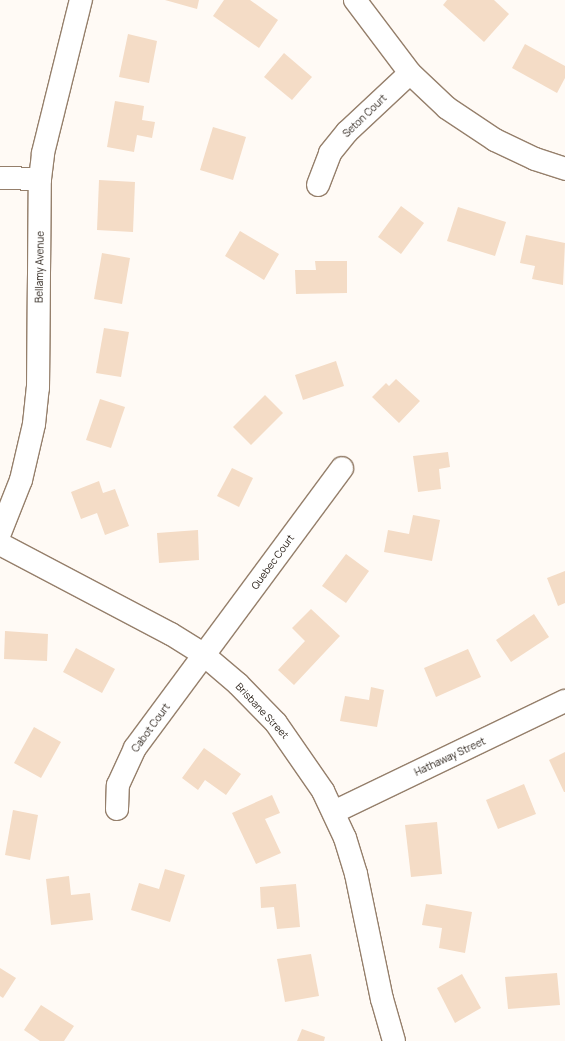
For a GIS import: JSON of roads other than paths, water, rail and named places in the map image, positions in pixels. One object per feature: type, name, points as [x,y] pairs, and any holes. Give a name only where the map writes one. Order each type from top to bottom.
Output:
[{"type":"street","name":"Bellamy Avenue","points":[[0,533],[21,480],[34,424],[38,388],[40,179],[43,153],[82,0]]},
{"type":"street","points":[[355,0],[410,73],[447,108],[495,140],[535,159],[565,169]]},
{"type":"street","name":"Seton Court","points":[[318,185],[330,153],[347,132],[410,73]]},
{"type":"street","points":[[0,178],[40,179]]},
{"type":"street","name":"Quebec Court","points":[[204,655],[342,468]]},
{"type":"street","name":"Brisbane Street","points":[[0,544],[171,634],[204,655],[238,684],[276,723],[292,744],[334,812],[356,874],[382,998],[394,1041]]},
{"type":"street","name":"Cabot Court","points":[[117,809],[118,785],[135,748],[204,655]]},
{"type":"street","name":"Hathaway Street","points":[[334,812],[565,701]]}]
